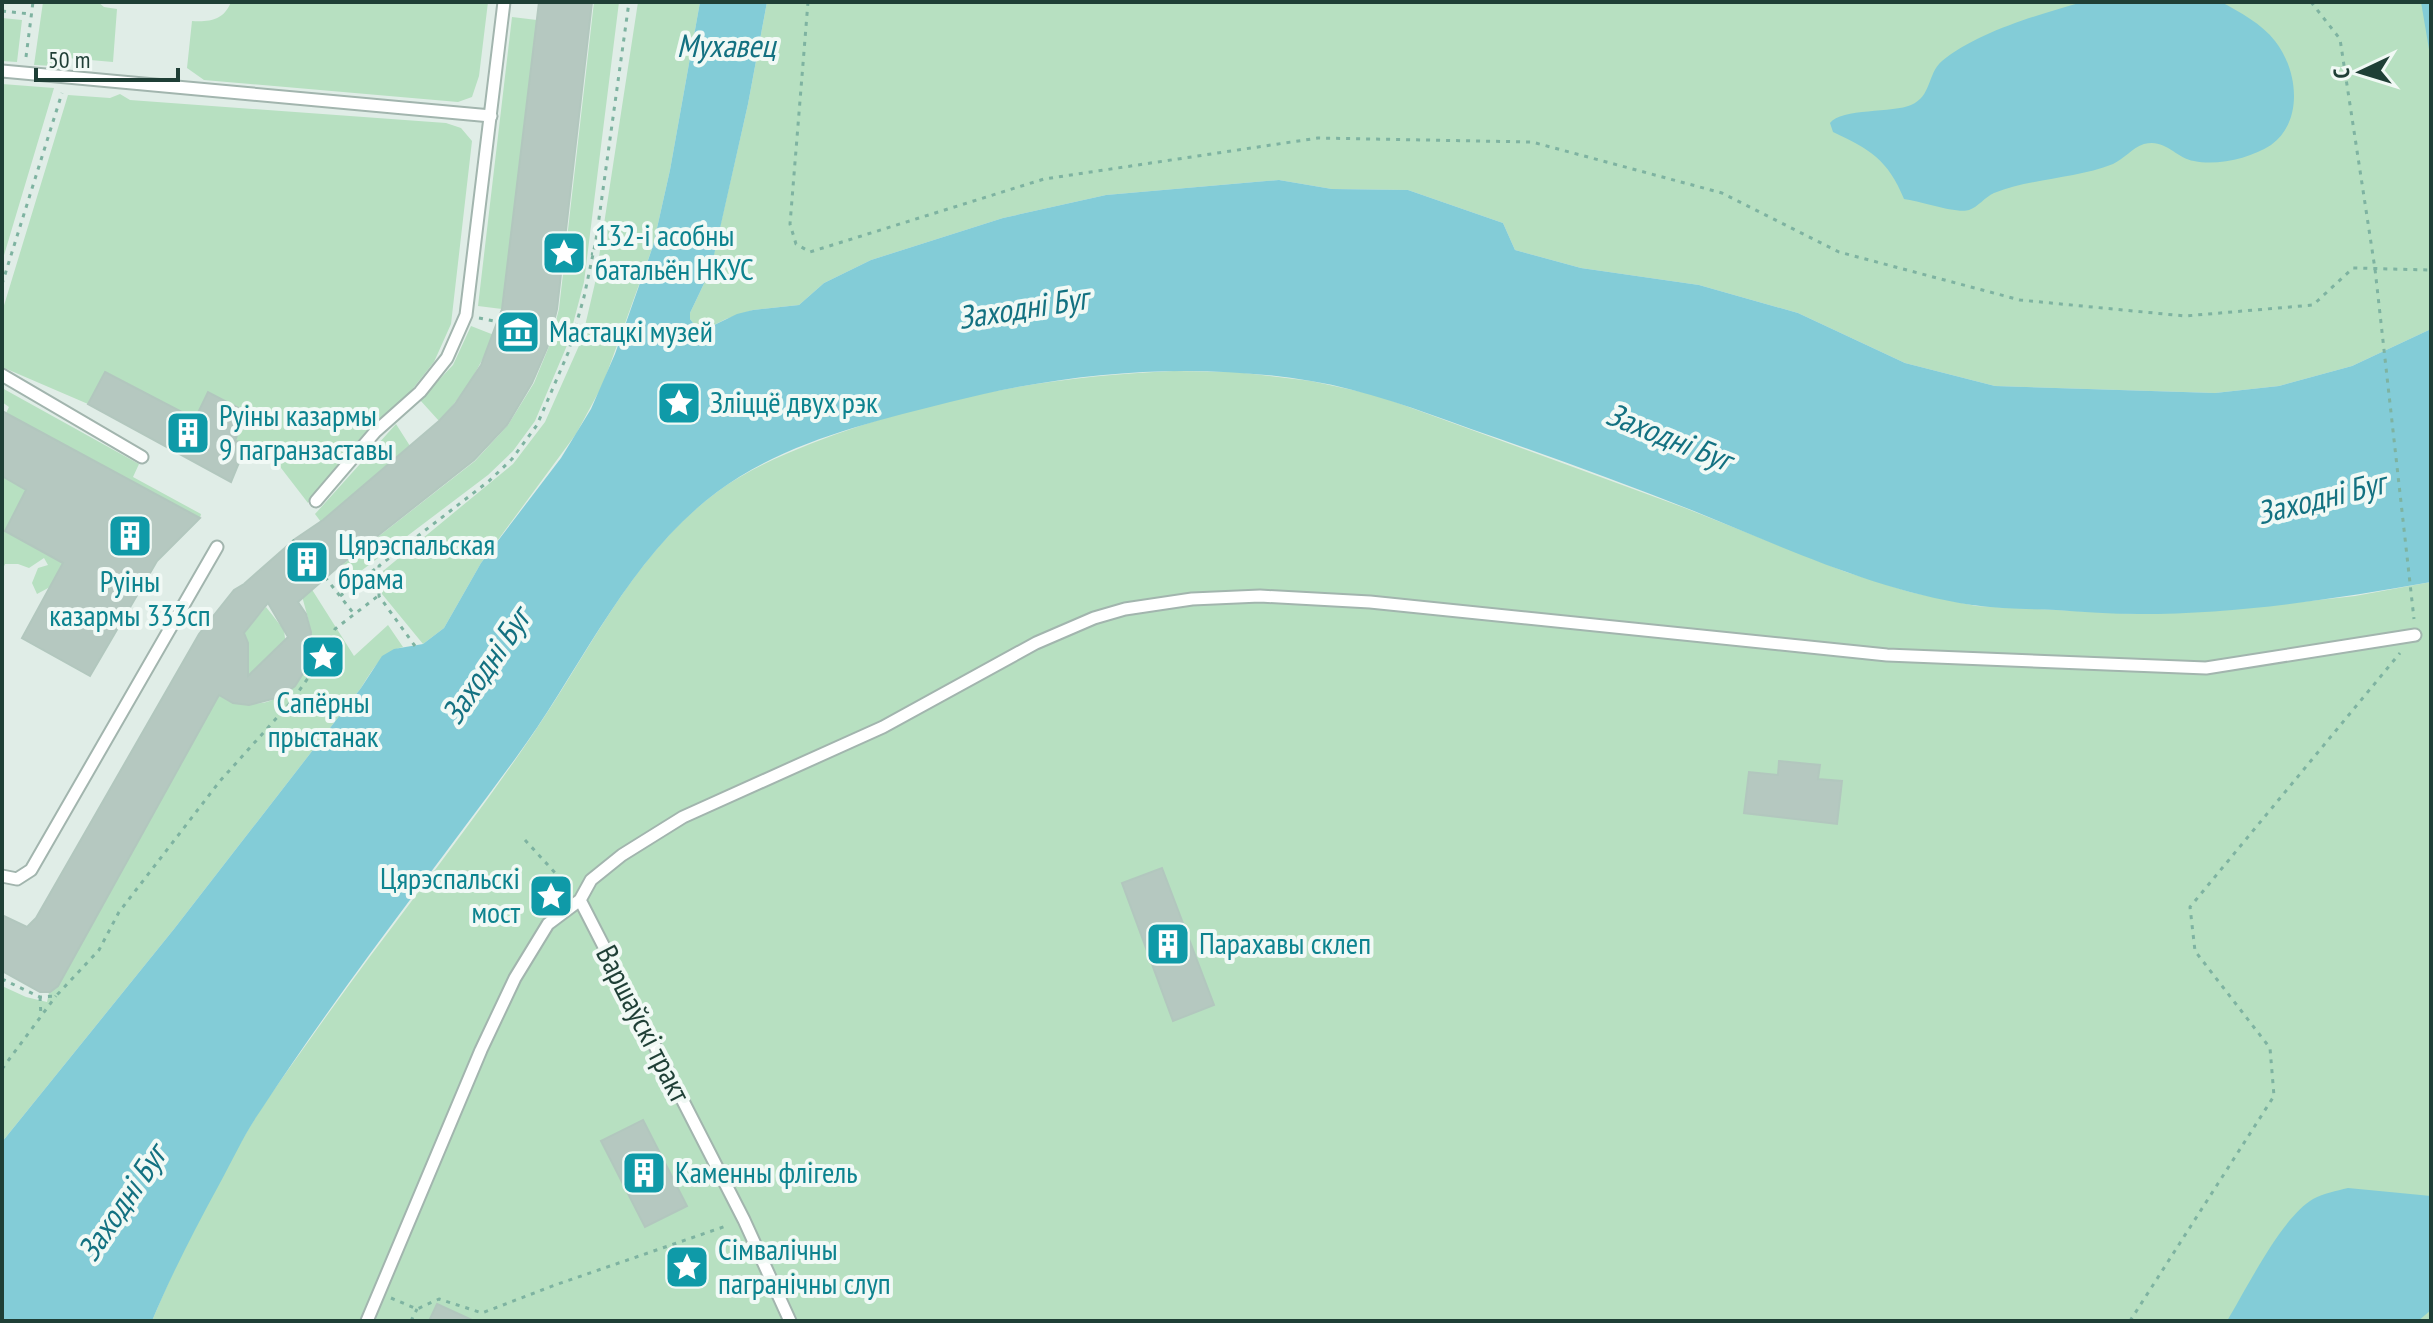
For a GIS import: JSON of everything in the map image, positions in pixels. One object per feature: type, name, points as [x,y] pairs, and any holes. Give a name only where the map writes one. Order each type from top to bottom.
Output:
[{"type":"lane","points":[[316,501],[375,432],[420,392],[447,358],[466,315],[504,2]]},
{"type":"lane","points":[[2,71],[491,116]]},
{"type":"lane","points":[[2,375],[142,457]]},
{"type":"lane","points":[[2,876],[17,879],[31,870],[217,547]]},
{"type":"lane","points":[[367,1321],[481,1050],[515,978],[548,924],[580,900],[591,880],[622,855],[683,817],[883,727],[1064,630],[1125,609],[1158,602],[1226,597],[1322,599],[1887,655],[2206,668],[2415,635]]},
{"type":"lane","name":"Варшаўскі тракт","points":[[580,900],[744,1220],[790,1321]]},
{"type":"path","points":[[24,73],[33,2]]},
{"type":"path","points":[[340,596],[489,481],[512,459],[537,425],[568,353],[584,297],[593,254],[629,2]]},
{"type":"path","points":[[808,2],[790,224],[796,244],[810,252],[1044,179],[1318,138],[1532,142],[1722,193],[1839,252],[2020,300],[2185,316],[2313,305],[2353,268],[2431,270]]},
{"type":"path","points":[[2130,1321],[2274,1096],[2270,1048],[2195,951],[2190,907],[2415,635],[2375,269],[2340,39],[2311,2]]},
{"type":"path","points":[[2,11],[32,14]]},
{"type":"path","points":[[2,284],[67,78]]},
{"type":"path","points":[[571,252],[593,254]]},
{"type":"path","points":[[379,566],[379,596],[415,646]]},
{"type":"path","points":[[325,577],[354,614]]},
{"type":"path","points":[[2,1069],[56,996],[99,950],[119,912],[220,781],[291,702],[323,657],[335,629],[379,596]]},
{"type":"path","points":[[525,840],[580,900]]},
{"type":"path","points":[[2,979],[40,997],[56,996]]},
{"type":"path","points":[[40,997],[41,1017]]},
{"type":"path","points":[[411,1321],[417,1309],[439,1299],[482,1313],[744,1220]]},
{"type":"path","points":[[379,1293],[417,1309]]},
{"type":"green space","points":[[43,2],[98,2],[104,7],[117,9],[113,62],[67,58],[54,66],[34,65]]},
{"type":"green space","points":[[231,2],[488,2],[479,76],[472,97],[458,102],[204,80],[187,68],[192,21],[216,19]]},
{"type":"green space","points":[[594,2],[619,2],[584,282],[568,343],[535,421],[513,451],[488,475],[353,577],[342,565],[475,461],[508,425],[534,383],[550,344],[559,309]]},
{"type":"green space","points":[[638,2],[700,2],[653,246],[603,384],[576,434],[481,563],[444,628],[423,644],[382,594],[383,571],[513,464],[545,422],[582,339],[595,283]]},
{"type":"green space","points":[[767,2],[2431,2],[2431,329],[2352,366],[2279,386],[2215,393],[1995,386],[1905,363],[1798,313],[1699,285],[1581,268],[1515,250],[1503,223],[1408,190],[1332,189],[1279,180],[1106,195],[1003,218],[871,260],[824,283],[799,305],[753,310],[708,328],[696,327],[690,313],[710,271],[748,104]]},
{"type":"green space","points":[[512,17],[537,20],[502,309],[478,306]]},
{"type":"green space","points":[[2,18],[22,20],[17,62],[2,61]]},
{"type":"green space","points":[[2,84],[54,88],[2,262]]},
{"type":"green space","points":[[120,94],[130,100],[446,123],[461,128],[472,141],[451,324],[434,362],[407,396],[371,429],[308,503],[261,442],[235,441],[246,412],[209,393],[198,413],[210,420],[206,425],[106,372],[88,404],[2,367],[2,312],[68,95],[110,98]]},
{"type":"green space","points":[[471,326],[494,335],[471,380],[439,421],[420,400],[453,365]]},
{"type":"green space","points":[[1174,371],[1236,372],[1311,381],[1376,395],[1685,508],[1846,572],[1910,592],[1976,606],[2137,614],[2226,610],[2355,596],[2431,582],[2431,1321],[152,1321],[200,1216],[263,1106],[506,773],[637,573],[688,517],[728,484],[762,465],[810,444],[898,414],[1035,384]]},
{"type":"green space","points":[[2,388],[139,464],[133,477],[201,514],[200,518],[6,413],[9,407],[2,402]]},
{"type":"green space","points":[[396,424],[410,446],[321,522],[315,514]]},
{"type":"green space","points":[[2,476],[26,490],[76,540],[50,587],[37,594],[32,583],[38,568],[48,565],[44,558],[29,568],[5,564],[2,571]]},
{"type":"green space","points":[[311,588],[354,656],[388,625],[403,647],[389,653],[378,663],[174,929],[2,1142],[2,986],[47,1002],[49,992],[58,986],[219,695],[251,704],[266,702],[279,697],[301,677],[311,645],[310,626],[302,596]]},
{"type":"green space","points":[[266,607],[284,630],[286,646],[244,679],[243,634]]},
{"type":"water","points":[[700,2],[767,2],[714,255],[710,271],[690,313],[696,327],[708,328],[753,310],[799,305],[824,283],[871,260],[1003,218],[1106,195],[1279,180],[1332,189],[1408,190],[1503,223],[1515,250],[1581,268],[1699,285],[1798,313],[1905,363],[1995,386],[2215,393],[2279,386],[2352,366],[2431,329],[2431,582],[2286,604],[2176,613],[2108,613],[1972,605],[1865,578],[1611,479],[1392,401],[1331,385],[1266,375],[1175,371],[1084,377],[994,392],[859,426],[799,447],[743,475],[685,519],[656,550],[630,583],[539,725],[354,976],[255,1119],[193,1234],[152,1321],[2,1321],[2,1142],[174,929],[361,688],[382,656],[394,649],[423,644],[444,628],[481,563],[561,458],[591,409],[615,354],[653,246]]},
{"type":"water","points":[[2083,2],[2221,2],[2250,19],[2275,41],[2293,80],[2293,109],[2282,135],[2254,154],[2213,162],[2188,159],[2158,144],[2144,144],[2113,164],[2008,188],[1963,211],[1904,199],[1891,174],[1876,157],[1833,132],[1830,123],[1836,118],[1903,107],[1918,101],[1937,66],[1973,41],[2010,25]]},
{"type":"water","points":[[2421,2],[2431,2],[2431,61]]},
{"type":"water","points":[[2348,1188],[2431,1196],[2431,1310],[2418,1321],[2227,1321],[2289,1221],[2313,1199]]},
{"type":"building","points":[[539,2],[592,2],[557,309],[548,346],[532,383],[507,425],[474,460],[298,602],[306,614],[311,632],[305,670],[295,686],[280,697],[249,705],[233,703],[219,695],[58,986],[50,992],[40,992],[2,971],[2,915],[27,927],[36,918],[199,634],[234,590],[323,520],[455,404],[481,365],[502,309]],"holes":[[[268,603],[288,637],[248,676],[248,643],[244,633]]]},
{"type":"building","name":"Руіны казармы 9 пагранзаставы","points":[[105,372],[195,419],[208,392],[246,412],[235,441],[247,443],[231,482],[88,404]]},
{"type":"building","name":"Руіны казармы 333сп","points":[[2,411],[200,518],[157,561],[90,676],[22,638],[63,563],[5,531],[26,490],[2,476]]},
{"type":"building","points":[[1779,761],[1820,765],[1818,779],[1842,781],[1837,824],[1744,813],[1749,772],[1778,775]]},
{"type":"building","name":"Парахавы склеп","points":[[1162,868],[1214,1005],[1173,1021],[1122,883]]},
{"type":"building","name":"Каменны флігель","points":[[643,1120],[687,1206],[645,1227],[601,1141]]},
{"type":"building","points":[[437,1304],[474,1321],[429,1321]]},
{"type":"place","name":"132-і асобны батальён НКУС","points":[[564,253]]},
{"type":"place","name":"Мастацкі музей","points":[[518,332]]},
{"type":"place","name":"Зліццё двух рэк","points":[[679,403]]},
{"type":"place","name":"Руіны казармы 9 пагранзаставы","points":[[188,433]]},
{"type":"place","name":"Руіны казармы 333сп","points":[[130,536]]},
{"type":"place","name":"Цярэспальская брама","points":[[307,562]]},
{"type":"place","name":"Сапёрны прыстанак","points":[[323,657]]},
{"type":"place","name":"Цярэспальскі мост","points":[[551,896]]},
{"type":"place","name":"Парахавы склеп","points":[[1168,944]]},
{"type":"place","name":"Каменны флігель","points":[[644,1173]]},
{"type":"place","name":"Сімвалічны пагранічны слуп","points":[[687,1267]]},
{"type":"water label","name":"Мухавец","points":[[726,46]]},
{"type":"water label","name":"Заходні Буг","points":[[1023,308]]},
{"type":"water label","name":"Заходні Буг","points":[[1669,437]]},
{"type":"water label","name":"Заходні Буг","points":[[2321,498]]},
{"type":"water label","name":"Заходні Буг","points":[[486,666]]},
{"type":"water label","name":"Заходні Буг","points":[[122,1203]]}]
